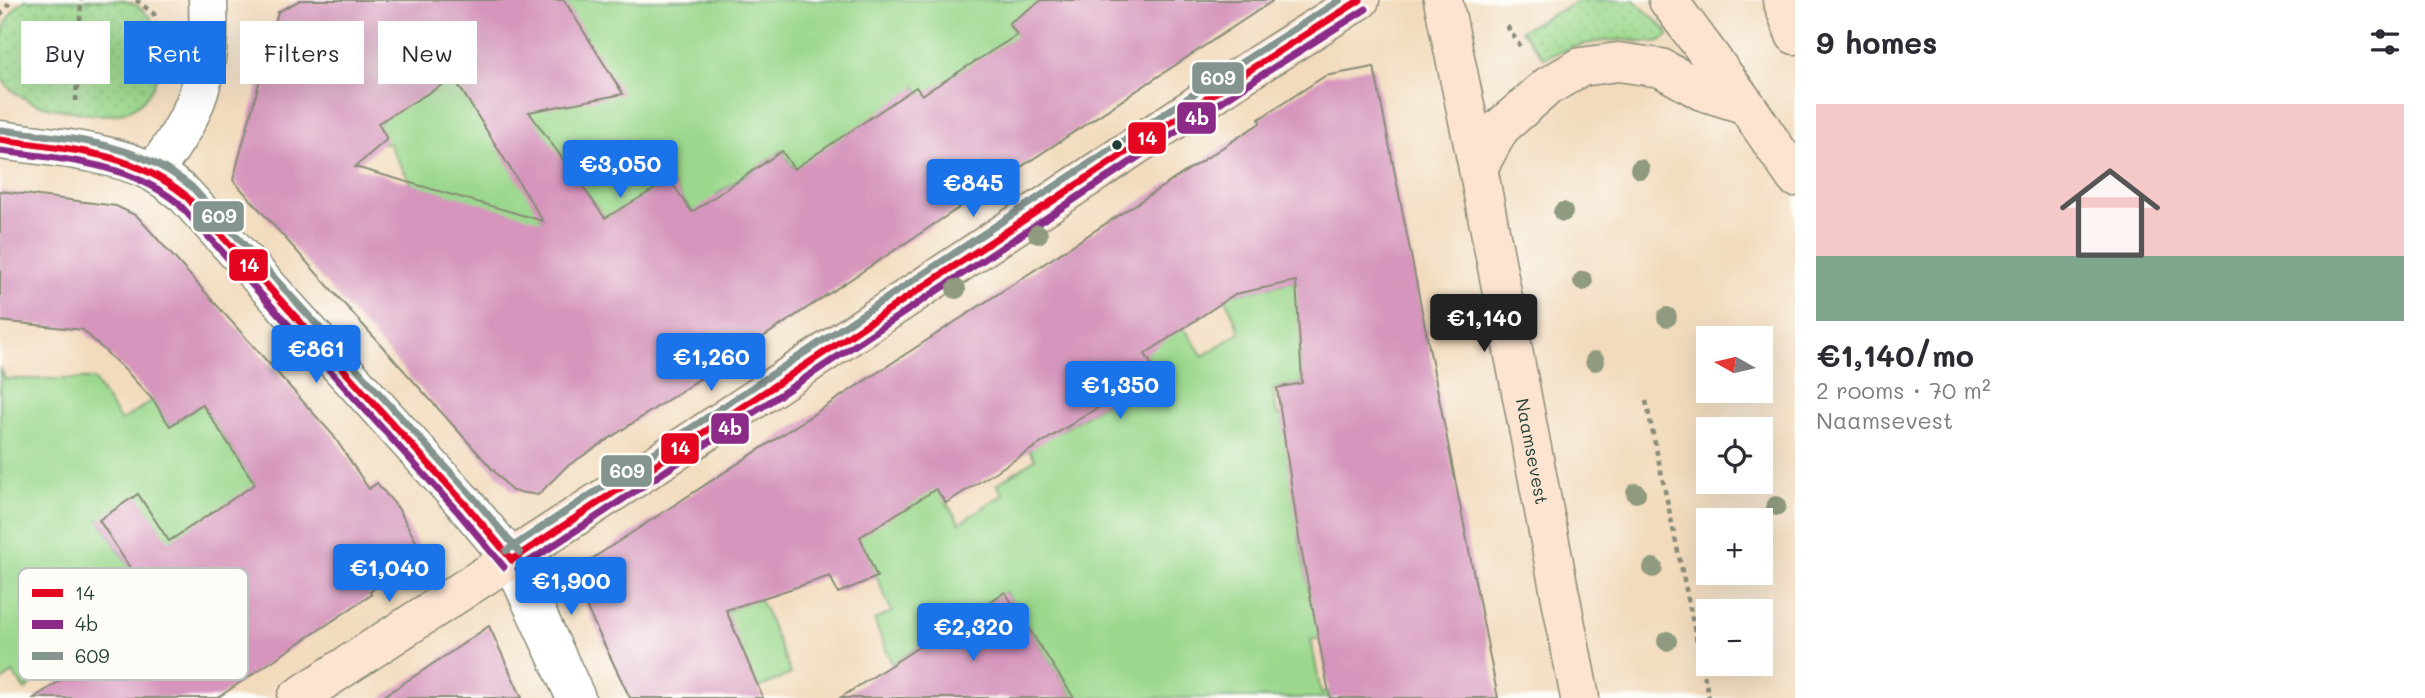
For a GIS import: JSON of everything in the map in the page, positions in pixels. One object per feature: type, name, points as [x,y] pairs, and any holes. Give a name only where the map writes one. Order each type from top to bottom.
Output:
[{"type":"main road","points":[[297,698],[512,560],[1237,78],[1360,0]]},
{"type":"main road","name":"Naamsevest","points":[[1443,0],[1580,698]]},
{"type":"main road","points":[[1668,0],[1746,105],[1795,177]]},
{"type":"main road","points":[[1782,0],[1795,35]]},
{"type":"main road","points":[[1478,168],[1500,128],[1548,86],[1581,67],[1618,62],[1661,68],[1702,91],[1746,105]]},
{"type":"street","points":[[153,172],[182,131],[202,81],[208,55],[208,0]]},
{"type":"street","points":[[0,140],[109,158],[153,172],[184,195],[466,505],[512,560],[576,698]]},
{"type":"path","points":[[0,15],[12,0]]},
{"type":"path","points":[[76,112],[80,0]]},
{"type":"path","points":[[136,0],[154,14],[157,21]]},
{"type":"path","points":[[1646,401],[1709,698]]},
{"type":"green space","points":[[25,0],[121,0],[139,7],[152,21],[124,21],[124,84],[153,84],[148,94],[134,107],[116,114],[100,115],[45,106],[15,93],[0,75],[3,32],[17,7]]},
{"type":"green space","points":[[526,0],[1044,0],[1009,23],[1018,37],[923,96],[916,87],[815,200],[782,151],[717,194],[740,229],[716,245],[670,181],[617,235],[583,187],[540,215],[555,241],[384,206],[411,183],[389,144],[362,137],[425,84],[477,84],[477,41]]},
{"type":"green space","points":[[1581,0],[1634,0],[1668,35],[1654,42],[1594,42],[1544,58],[1521,30]]},
{"type":"green space","points":[[1326,275],[1307,352],[1300,354],[1302,383],[1273,389],[1277,415],[1316,408],[1299,538],[1309,589],[1331,635],[1311,640],[1321,693],[1331,691],[1332,698],[1074,698],[1005,592],[892,664],[874,620],[892,612],[863,546],[845,553],[863,509],[933,483],[960,523],[1003,494],[997,484],[1035,459],[1019,434],[1061,431],[1115,397],[1113,393],[1153,367],[1127,326],[1176,316],[1203,356],[1240,332],[1225,296]]},
{"type":"green space","points":[[0,367],[5,379],[93,379],[121,421],[153,400],[170,426],[202,404],[267,502],[236,568],[200,568],[99,520],[130,568],[18,568],[18,680],[28,680],[31,685],[25,690],[13,673],[0,682]]},
{"type":"green space","points":[[758,598],[791,674],[738,697],[710,618]]},
{"type":"building","points":[[300,0],[564,0],[623,94],[529,112],[605,218],[670,180],[692,212],[782,151],[794,169],[916,87],[922,95],[1017,35],[1009,23],[1042,0],[1274,0],[566,467],[538,495],[512,491],[233,180],[259,84],[364,84],[364,21],[276,21],[278,12]],"holes":[[[378,21],[477,21],[477,84],[458,84],[543,221],[355,167],[387,139],[378,123],[444,84],[378,84]]]},
{"type":"building","points":[[1374,67],[1498,698],[1330,698],[1299,538],[1277,388],[1302,383],[1296,281],[1235,294],[1145,354],[1153,367],[1113,393],[1116,396],[946,503],[936,489],[860,537],[877,577],[838,593],[830,576],[726,610],[763,698],[630,698],[570,573],[1260,123],[1259,119],[1325,76]]},
{"type":"building","points":[[0,191],[116,206],[137,216],[333,435],[369,489],[377,483],[398,508],[420,549],[370,592],[371,595],[248,677],[248,568],[130,568],[99,520],[138,494],[169,541],[255,484],[202,404],[170,426],[153,400],[83,330],[0,321]]},
{"type":"building","points":[[1005,592],[1074,698],[840,698],[908,654]]},
{"type":"building","points":[[489,626],[522,698],[381,698],[451,652]]},
{"type":"building","points":[[61,680],[244,680],[217,698],[34,698]]},
{"type":"transit line","name":"609","points":[[506,551],[1242,62],[1340,0]]},
{"type":"transit line","name":"14","points":[[512,560],[1248,71],[1360,0]]},
{"type":"transit line","name":"4b","points":[[518,569],[1254,80],[1366,9]]},
{"type":"transit line","name":"609","points":[[1,130],[77,140],[125,151],[148,160],[192,187],[474,498],[520,553]]},
{"type":"transit line","name":"14","points":[[0,140],[97,154],[142,169],[185,195],[466,505],[512,560]]},
{"type":"transit line","name":"4b","points":[[0,151],[70,160],[115,171],[158,189],[178,203],[458,512],[504,567]]}]
